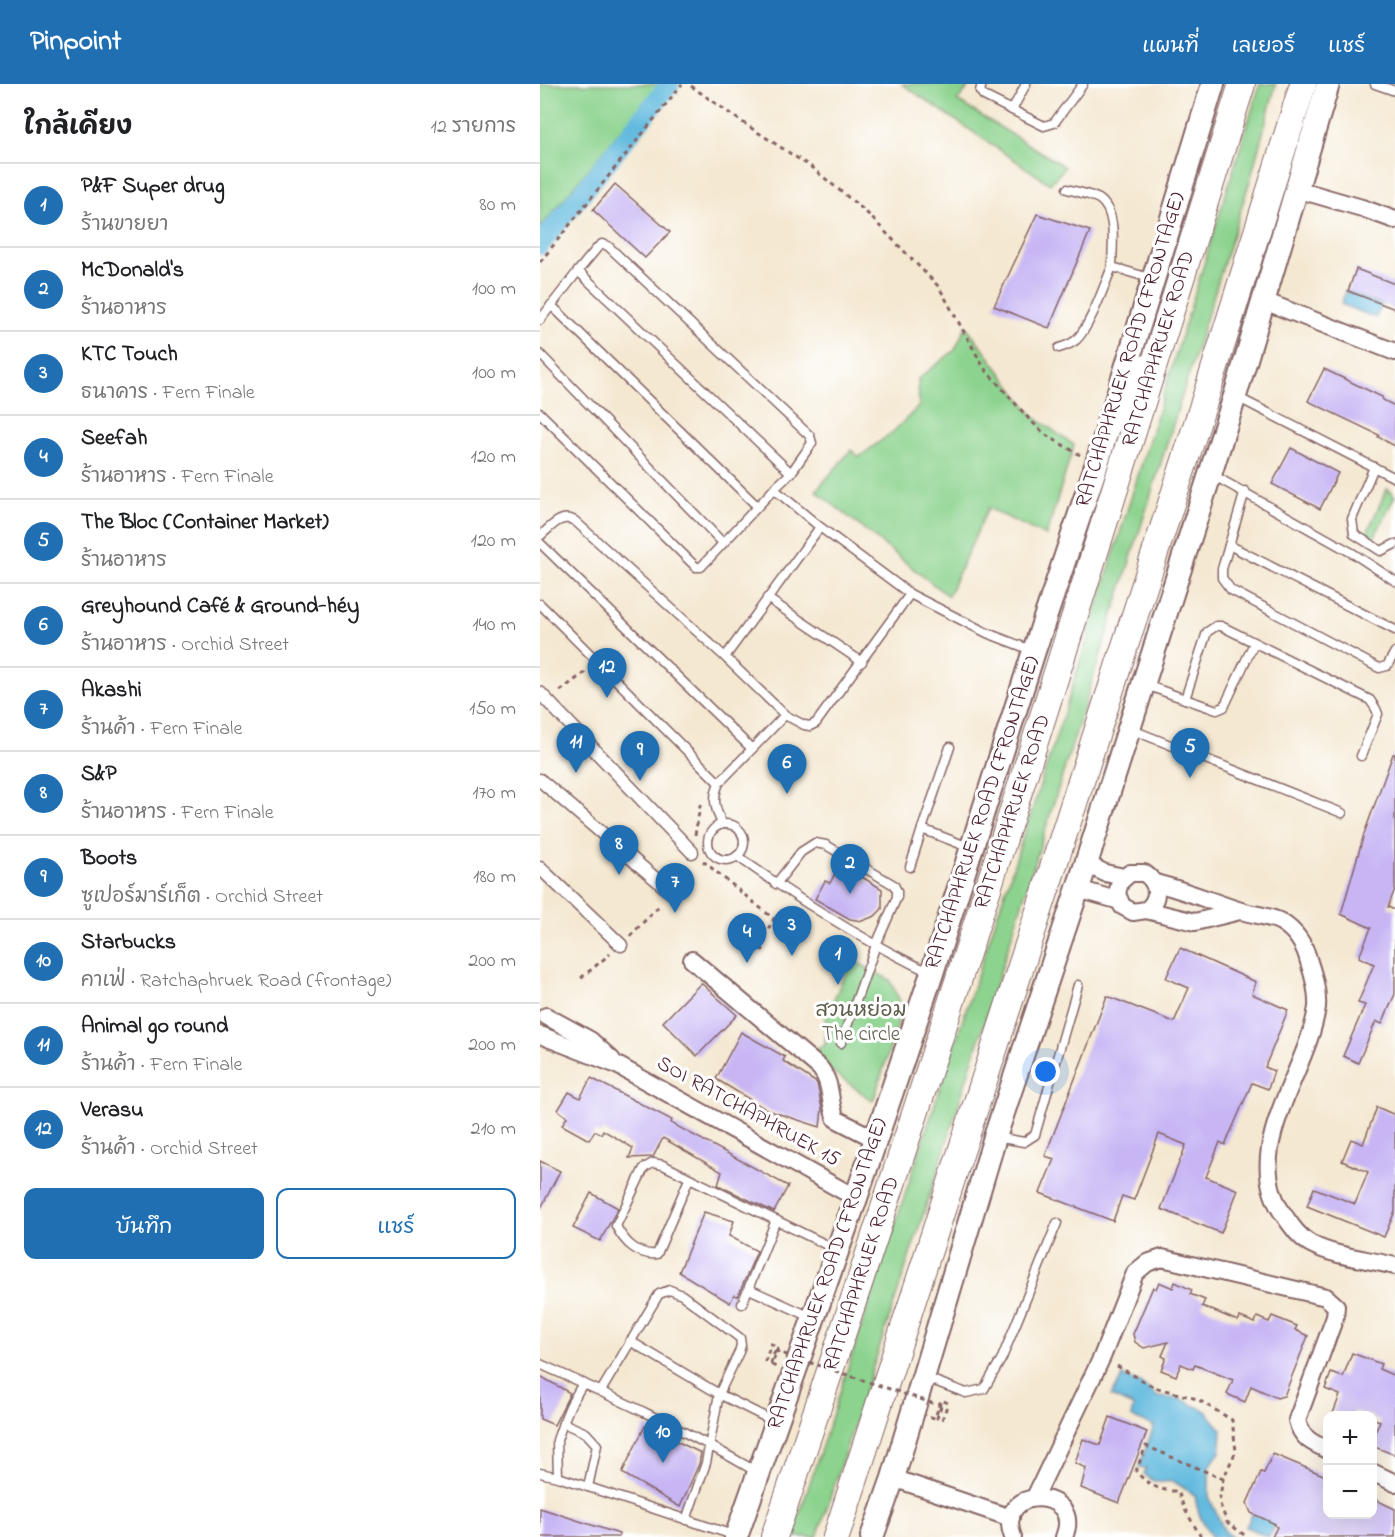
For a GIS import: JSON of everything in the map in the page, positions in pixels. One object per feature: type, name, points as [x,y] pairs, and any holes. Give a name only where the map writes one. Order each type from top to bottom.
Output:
[{"type":"main road","name":"RATCHAPHRUEK ROAD (FRONTAGE)","points":[[736,1536],[856,1198],[932,973],[1034,651],[1097,463],[1213,84]]},
{"type":"main road","points":[[1109,423],[1127,396],[1229,84]]},
{"type":"main road","name":"RATCHAPHRUEK ROAD","points":[[765,1537],[778,1526],[880,1221],[1058,673],[1242,84]]},
{"type":"main road","points":[[836,1537],[1204,402],[1303,84]]},
{"type":"main road","points":[[872,1537],[893,1478],[995,1137],[1078,889],[1235,396],[1328,84]]},
{"type":"main road","points":[[843,1537],[866,1447]]},
{"type":"street","points":[[1296,189],[1395,220]]},
{"type":"street","points":[[1264,301],[1395,352]]},
{"type":"street","points":[[544,697],[693,852]]},
{"type":"street","points":[[540,780],[672,893]]},
{"type":"street","points":[[1086,864],[1105,873],[1124,877]]},
{"type":"street","points":[[540,868],[621,945]]},
{"type":"street","points":[[1149,908],[1156,895],[1155,883],[1144,873],[1130,873],[1124,877],[1117,888],[1122,906],[1134,912],[1149,908],[1195,922],[1240,911]]},
{"type":"street","points":[[1155,883],[1280,922],[1297,936],[1306,953],[1317,990],[1317,1007],[1312,1028],[1269,1149],[1269,1182],[1275,1205],[1293,1228],[1311,1244],[1344,1255],[1395,1266]]},
{"type":"street","points":[[1078,889],[1120,901]]},
{"type":"street","points":[[692,960],[820,1068],[828,1079],[831,1107],[836,1119],[875,1139]]},
{"type":"street","name":"SOI RATCHAPHRUEK 15","points":[[542,1015],[590,1040],[617,1065]]},
{"type":"street","name":"SOI RATCHAPHRUEK 15","points":[[540,1035],[617,1065],[856,1198]]},
{"type":"street","points":[[1035,1497],[1102,1357],[1135,1274],[1147,1263],[1162,1258],[1326,1298],[1336,1306],[1335,1317],[1297,1420],[1300,1432],[1312,1443],[1323,1448]]},
{"type":"street","points":[[1377,1474],[1395,1483]]},
{"type":"street","points":[[893,1478],[1011,1518]]},
{"type":"street","points":[[1013,1537],[1010,1530],[1011,1518],[1019,1504],[1026,1499],[1044,1497],[1060,1506],[1067,1523],[1064,1537]]},
{"type":"lane","points":[[982,84],[980,91],[984,96],[1044,126],[1054,123],[1083,84]]},
{"type":"lane","points":[[1012,110],[1026,84]]},
{"type":"lane","points":[[1375,84],[1395,91]]},
{"type":"lane","points":[[1059,348],[1078,338],[1087,324],[1112,267],[1111,227],[1108,211],[1098,199],[1067,189]]},
{"type":"lane","points":[[540,320],[598,247],[602,244],[608,246],[813,439],[810,448],[791,473],[701,567],[696,567],[540,413]]},
{"type":"lane","points":[[1112,267],[1153,279]]},
{"type":"lane","points":[[578,271],[791,473]]},
{"type":"lane","points":[[551,305],[757,506]]},
{"type":"lane","points":[[540,354],[723,543]]},
{"type":"lane","points":[[1235,396],[1395,478]]},
{"type":"lane","points":[[1374,467],[1352,519],[1354,534],[1381,551],[1395,544]]},
{"type":"lane","points":[[1209,473],[1245,491],[1354,554],[1395,581]]},
{"type":"lane","points":[[774,489],[820,527],[910,594],[971,625],[1034,651]]},
{"type":"lane","points":[[1245,491],[1222,569],[1222,578],[1231,590],[1379,668],[1387,666],[1395,652]]},
{"type":"lane","points":[[540,536],[563,518],[568,517],[575,521],[725,657],[785,715],[810,726],[816,723],[910,594]]},
{"type":"lane","points":[[725,657],[820,527]]},
{"type":"lane","points":[[540,543],[752,749]]},
{"type":"lane","points":[[1229,544],[1395,630]]},
{"type":"lane","points":[[767,598],[862,662]]},
{"type":"lane","points":[[540,604],[719,783]]},
{"type":"lane","points":[[1185,699],[1207,632],[1211,628],[1221,626],[1370,700],[1378,714],[1361,756]]},
{"type":"lane","points":[[1143,684],[1217,710],[1224,707],[1254,642]]},
{"type":"lane","points":[[724,825],[714,800],[719,783],[785,715]]},
{"type":"lane","points":[[1129,729],[1342,813]]},
{"type":"lane","points":[[910,867],[950,747]]},
{"type":"lane","points":[[724,825],[732,825],[742,833],[744,842],[737,856],[729,860],[719,859],[708,848],[708,836],[716,826],[724,825]]},
{"type":"lane","points":[[922,829],[972,848]]},
{"type":"lane","points":[[776,884],[801,852],[815,843],[826,845],[894,885],[897,891],[897,897],[876,945],[841,1043]]},
{"type":"lane","points":[[737,856],[776,884],[876,945],[932,973]]},
{"type":"lane","points":[[995,1137],[1024,1142],[1035,1134],[1078,985]]},
{"type":"lane","points":[[689,1179],[657,1254],[647,1255],[622,1238],[616,1226],[644,1168],[653,1163],[663,1165],[837,1250]]},
{"type":"lane","points":[[742,1304],[776,1220]]},
{"type":"lane","points":[[923,1376],[966,1393],[984,1389],[1002,1358],[1057,1223]]},
{"type":"lane","points":[[749,1289],[813,1318]]},
{"type":"lane","points":[[601,1391],[659,1294],[670,1290],[682,1295],[740,1338],[741,1345],[719,1394],[706,1463],[686,1520]]},
{"type":"lane","points":[[630,1341],[719,1394],[775,1422]]},
{"type":"lane","points":[[540,1364],[710,1444],[758,1473]]},
{"type":"lane","points":[[558,1477],[558,1440],[570,1406],[583,1383]]},
{"type":"lane","points":[[563,1423],[586,1433],[597,1445],[588,1487]]},
{"type":"lane","points":[[540,1473],[736,1536]]},
{"type":"path","points":[[540,262],[682,84]]},
{"type":"path","points":[[691,86],[741,122],[811,167],[866,211],[939,287],[984,368],[1029,419],[1063,447],[1097,463]]},
{"type":"path","points":[[544,697],[592,667]]},
{"type":"path","points":[[581,978],[621,945],[672,893],[693,852],[701,799]]},
{"type":"path","points":[[724,825],[735,831],[740,842],[736,851],[725,856],[716,852],[711,842],[718,829],[724,825]]},
{"type":"path","points":[[693,852],[774,919],[758,946],[767,953]]},
{"type":"path","points":[[772,1365],[778,1347],[771,1344],[765,1361],[771,1363],[775,1352],[941,1406],[937,1418],[942,1420],[948,1402],[941,1400],[935,1418]]},
{"type":"path","points":[[1102,1357],[1154,1387],[1197,1399],[1232,1420],[1236,1451],[1223,1479],[1219,1502],[1227,1522],[1247,1537]]},
{"type":"path","points":[[1201,1537],[1184,1508],[1178,1491],[1167,1492],[1144,1481],[1136,1471],[1146,1446],[1223,1479]]},
{"type":"green space","points":[[540,84],[659,84],[540,228]]},
{"type":"green space","points":[[902,84],[971,84],[957,101],[1065,167],[1050,184]]},
{"type":"green space","points":[[1260,84],[1276,84],[1251,177],[936,1176],[817,1537],[792,1537],[1065,710]]},
{"type":"green space","points":[[966,326],[1034,417],[1074,445],[1046,536],[988,508],[948,596],[816,491],[851,450],[859,457],[894,431],[919,406],[918,379],[955,350]]},
{"type":"green space","points":[[1387,489],[1395,496],[1374,538],[1367,533]]},
{"type":"green space","name":"สวนหย่อม The circle","points":[[852,960],[890,980],[903,1008],[873,1101],[814,1058],[817,1049],[825,1045],[826,1016]]},
{"type":"water","points":[[1346,291],[1382,305],[1376,318],[1341,304]]},
{"type":"water","points":[[1123,1376],[1142,1384],[1158,1397],[1181,1399],[1206,1411],[1222,1430],[1220,1452],[1209,1467],[1209,1497],[1224,1530],[1232,1537],[1212,1537],[1200,1517],[1195,1495],[1173,1481],[1152,1480],[1144,1474],[1146,1468],[1139,1467],[1154,1426],[1131,1417],[1133,1406],[1111,1396]]},
{"type":"water","points":[[1253,1512],[1281,1513],[1269,1537],[1246,1527]]},
{"type":"building","points":[[615,184],[670,232],[645,258],[593,210]]},
{"type":"building","points":[[1037,214],[1090,231],[1049,328],[994,306]]},
{"type":"building","points":[[1356,269],[1395,284],[1395,309],[1348,291]]},
{"type":"building","points":[[1324,369],[1382,397],[1383,400],[1395,406],[1395,446],[1378,437],[1379,435],[1308,401]]},
{"type":"building","points":[[1291,448],[1338,473],[1320,509],[1272,484]]},
{"type":"building","points":[[1393,754],[1395,754],[1395,889],[1388,907],[1395,910],[1395,994],[1382,1024],[1376,1021],[1358,1063],[1343,1056],[1365,1005],[1358,1003],[1374,964],[1359,957],[1371,928],[1341,914],[1364,834]]},
{"type":"building","points":[[840,864],[882,889],[882,909],[875,916],[862,921],[850,919],[815,899],[825,881],[830,883]]},
{"type":"building","points":[[1180,948],[1256,982],[1252,994],[1288,1010],[1265,1067],[1274,1071],[1268,1089],[1252,1083],[1225,1145],[1220,1142],[1206,1177],[1238,1190],[1221,1233],[1161,1209],[1186,1145],[1159,1134],[1134,1200],[1122,1196],[1113,1221],[1040,1193],[1054,1159],[1045,1156],[1107,996],[1174,1022],[1189,988],[1166,978]]},
{"type":"building","points":[[701,983],[737,1015],[697,1056],[663,1022]]},
{"type":"building","points":[[741,1032],[785,1057],[783,1061],[817,1083],[822,1109],[820,1127],[767,1110],[716,1079]]},
{"type":"building","points":[[591,1078],[672,1120],[671,1123],[788,1186],[774,1212],[718,1185],[722,1172],[663,1138],[653,1157],[629,1158],[633,1148],[603,1130],[601,1134],[595,1131],[589,1140],[562,1125],[567,1117],[558,1110],[569,1092],[580,1098]]},
{"type":"building","points":[[1377,1107],[1395,1115],[1395,1211],[1384,1237],[1307,1206],[1314,1188],[1355,1204],[1368,1172],[1342,1161],[1351,1139],[1363,1144]]},
{"type":"building","points":[[540,1161],[560,1171],[540,1210]]},
{"type":"building","points":[[591,1193],[618,1208],[600,1241],[573,1228]]},
{"type":"building","points":[[704,1212],[734,1221],[729,1236],[757,1251],[738,1296],[734,1295],[730,1303],[679,1272]]},
{"type":"building","points":[[1159,1282],[1173,1288],[1175,1282],[1192,1290],[1190,1294],[1205,1300],[1202,1306],[1238,1321],[1240,1317],[1255,1323],[1257,1317],[1269,1322],[1272,1316],[1297,1326],[1295,1330],[1308,1336],[1284,1396],[1277,1398],[1251,1386],[1245,1402],[1227,1394],[1233,1380],[1195,1365],[1193,1369],[1181,1364],[1176,1376],[1161,1370],[1166,1358],[1162,1356],[1168,1342],[1144,1348],[1135,1342],[1133,1334],[1153,1287],[1156,1289]]},
{"type":"building","points":[[1352,1353],[1381,1364],[1379,1369],[1395,1376],[1395,1455],[1377,1448],[1377,1428],[1380,1421],[1377,1420],[1377,1411],[1334,1411],[1340,1395],[1325,1389],[1331,1373],[1343,1377]]},
{"type":"building","points":[[540,1376],[570,1393],[554,1425],[540,1419]]},
{"type":"building","points":[[1110,1417],[1147,1432],[1119,1503],[1081,1488],[1086,1468],[1075,1463],[1083,1439],[1100,1445]]},
{"type":"building","points":[[645,1426],[701,1453],[699,1464],[680,1507],[622,1473]]},
{"type":"building","points":[[1273,1454],[1323,1475],[1323,1519],[1377,1519],[1377,1500],[1395,1509],[1395,1537],[1272,1537],[1277,1527],[1275,1524],[1251,1513],[1247,1503],[1261,1472],[1264,1473]]},
{"type":"building","points":[[540,1508],[619,1534],[619,1537],[540,1537]]},
{"type":"waterway","points":[[540,245],[670,84]]},
{"type":"place","name":"Verasu","points":[[607,698]]},
{"type":"place","name":"Animal go round","points":[[576,773]]},
{"type":"place","name":"The Bloc (Container Market)","points":[[1190,778]]},
{"type":"place","name":"Boots","points":[[640,781]]},
{"type":"place","name":"Greyhound Café & Ground-héy","points":[[787,794]]},
{"type":"place","name":"S&P","points":[[619,875]]},
{"type":"place","name":"McDonald's","points":[[850,894]]},
{"type":"place","name":"Akashi","points":[[675,913]]},
{"type":"place","name":"KTC Touch","points":[[792,956]]},
{"type":"place","name":"Seefah","points":[[747,963]]},
{"type":"place","name":"P&F Super drug","points":[[838,985]]},
{"type":"place","name":"Starbucks","points":[[663,1463]]}]
